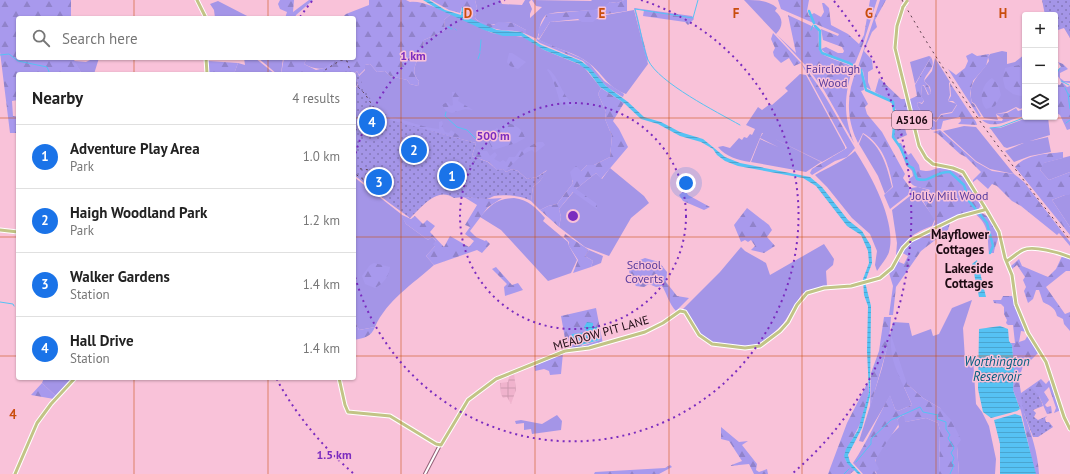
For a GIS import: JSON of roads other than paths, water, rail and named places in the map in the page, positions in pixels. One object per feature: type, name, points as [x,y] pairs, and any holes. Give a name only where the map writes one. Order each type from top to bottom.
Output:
[{"type":"main road","points":[[197,0],[205,16]]},
{"type":"main road","name":"A5106","points":[[908,0],[903,7],[897,26],[896,53],[919,146],[926,158],[933,164],[953,168],[963,172],[982,201],[984,209],[990,216],[998,232],[1010,267],[1016,304],[1028,333],[1046,362],[1065,420],[1070,429]]},
{"type":"main road","points":[[206,60],[207,72]]},
{"type":"main road","name":"MEADOW PIT LANE","points":[[440,445],[446,440],[468,400],[496,379],[565,351],[590,348],[645,332],[664,323],[678,311],[683,311],[699,335],[712,344],[745,348],[760,346],[780,331],[788,322],[807,293],[824,288],[851,286],[880,278],[896,263],[903,248],[911,240],[933,231],[944,223],[984,209]]},
{"type":"main road","points":[[0,230],[16,232]]},
{"type":"main road","points":[[1007,261],[1021,251],[1028,249],[1056,252],[1070,257]]},
{"type":"main road","points":[[15,474],[37,423],[50,404],[73,380]]},
{"type":"main road","points":[[339,380],[346,410],[352,413],[390,416],[440,445]]},
{"type":"street","name":"MEADOW PIT LANE","points":[[425,474],[440,445]]},
{"type":"water","points":[[423,0],[429,0],[445,10],[461,15],[462,7],[468,10],[464,16],[497,30],[521,32],[541,45],[581,61],[590,68],[606,86],[628,102],[644,117],[661,122],[680,132],[703,139],[725,157],[740,163],[810,177],[822,187],[848,220],[862,231],[871,246],[872,263],[865,282],[871,306],[870,396],[862,428],[848,455],[850,462],[861,474],[858,474],[847,463],[844,456],[846,449],[858,430],[869,392],[867,351],[868,306],[864,295],[863,279],[869,263],[868,251],[861,235],[847,226],[816,186],[803,178],[738,166],[725,161],[717,155],[713,149],[701,142],[680,136],[658,124],[641,119],[624,103],[600,87],[588,71],[579,64],[544,50],[521,36],[503,36],[484,30],[436,8]]},
{"type":"water","points":[[977,260],[986,297],[979,297],[972,264]]},
{"type":"water","points":[[587,322],[593,323],[593,327],[597,327],[600,340],[577,346],[574,344],[571,336],[572,334],[587,332],[584,327]]},
{"type":"water","name":"Worthington Reservoir","points":[[1000,326],[1008,329],[1009,341],[1012,345],[1014,367],[1013,390],[1020,409],[991,418],[983,412],[978,389],[979,329]]},
{"type":"water","points":[[1015,414],[1021,416],[1036,474],[1000,474],[1000,444],[994,420]]},
{"type":"waterway","points":[[698,0],[693,18],[635,9],[648,60],[654,69],[676,87],[740,125]]},
{"type":"waterway","points":[[809,11],[814,23]]},
{"type":"waterway","points":[[811,30],[813,25]]},
{"type":"waterway","points":[[815,26],[820,31],[820,49],[822,53],[849,63],[861,70],[866,90],[893,102],[895,118],[893,137],[900,147],[909,166],[913,168],[917,179],[922,180],[940,173],[950,172],[964,185],[969,201],[987,223],[993,246],[990,253]]},
{"type":"waterway","points":[[448,27],[452,29]]},
{"type":"waterway","points":[[480,51],[481,40]]},
{"type":"waterway","points":[[478,59],[480,53]]},
{"type":"waterway","points":[[0,55],[9,54],[16,59]]},
{"type":"waterway","points":[[17,60],[47,67],[49,72]]},
{"type":"waterway","points":[[855,73],[857,68]]},
{"type":"waterway","points":[[1061,81],[1069,85]]},
{"type":"waterway","points":[[1065,88],[1070,95]]},
{"type":"waterway","points":[[1068,94],[1070,109]]},
{"type":"waterway","points":[[446,112],[445,116],[457,127],[467,130],[477,140]]},
{"type":"waterway","points":[[990,128],[1000,127],[1022,119]]},
{"type":"waterway","points":[[1066,123],[1070,120]]},
{"type":"waterway","points":[[0,302],[13,304],[14,306]]},
{"type":"waterway","points":[[856,462],[871,444],[871,439],[891,420],[920,407],[923,412],[938,415],[937,419],[946,422],[946,429],[950,435],[948,438],[954,448],[951,453],[954,458],[952,463],[954,465],[950,474]]},
{"type":"waterway","points":[[844,474],[849,469]]},
{"type":"railway","points":[[902,0],[960,93],[1003,153],[1070,240]]},
{"type":"railway","points":[[323,72],[341,60]]},
{"type":"railway","points":[[341,60],[347,61],[350,72]]},
{"type":"railway","points":[[356,85],[365,94],[376,111],[377,116],[372,122],[356,130]]},
{"type":"railway","points":[[356,168],[377,171],[381,179],[378,183],[371,185],[356,174]]},
{"type":"place","name":"Hall Drive","points":[[372,122]]},
{"type":"place","name":"Haigh Woodland Park","points":[[414,150]]},
{"type":"place","name":"Adventure Play Area","points":[[452,176]]},
{"type":"place","name":"Walker Gardens","points":[[379,182]]},
{"type":"district","name":"Mayflower Cottages","points":[[960,242]]},
{"type":"district","name":"Lakeside Cottages","points":[[969,276]]},
{"type":"park label","name":"Fairclough Wood","points":[[833,76]]},
{"type":"park label","name":"Jolly Mill Wood","points":[[950,196]]},
{"type":"park label","name":"School Coverts","points":[[644,272]]}]
